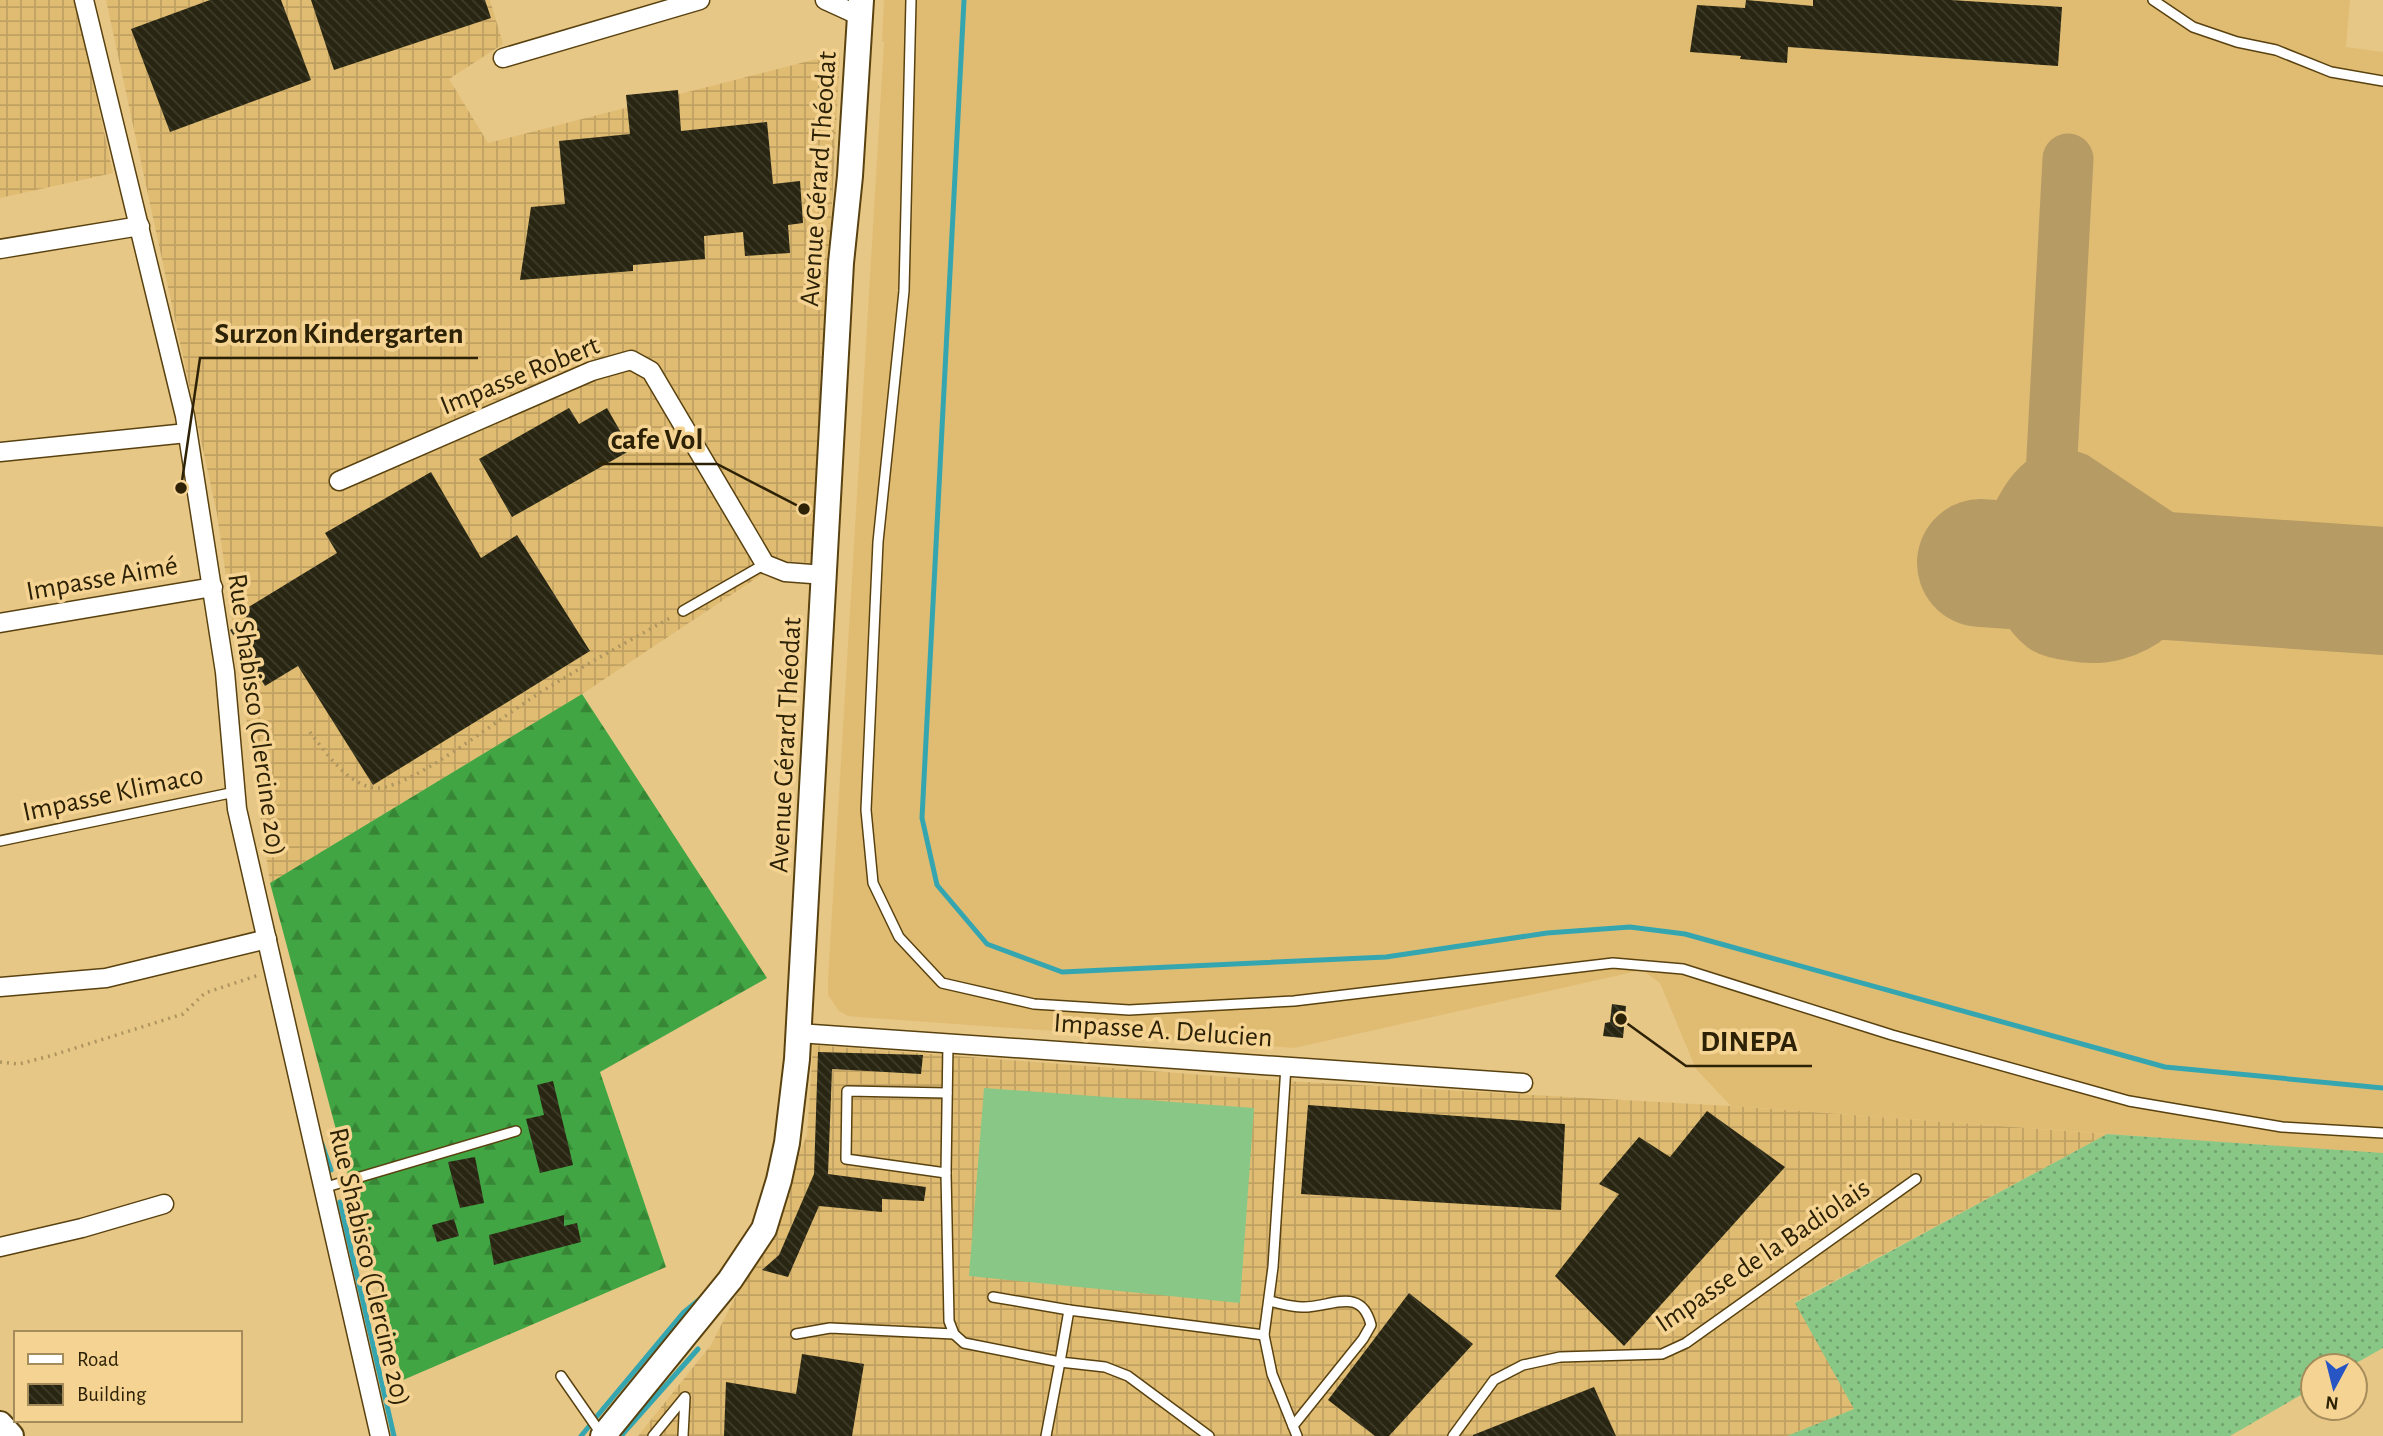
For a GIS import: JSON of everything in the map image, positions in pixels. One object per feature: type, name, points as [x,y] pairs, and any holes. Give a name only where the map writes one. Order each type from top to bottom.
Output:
[{"type":"street","name":"Rue Shabisco (Clercine 20)","points":[[84,0],[140,226],[187,433],[225,672],[235,792],[380,1436]]},
{"type":"street","points":[[503,58],[700,0]]},
{"type":"street","points":[[825,0],[861,8]]},
{"type":"street","name":"Avenue Gérard Théodat","points":[[603,1436],[730,1280],[764,1230],[787,1143],[795,1080],[841,263],[850,176],[861,8]]},
{"type":"street","points":[[0,249],[140,226]]},
{"type":"street","name":"Impasse Robert","points":[[339,481],[592,371],[631,360],[651,371],[765,564]]},
{"type":"street","points":[[0,452],[187,433]]},
{"type":"street","points":[[765,564],[785,572],[825,575]]},
{"type":"street","name":"Impasse Aimé","points":[[0,623],[213,587]]},
{"type":"street","points":[[0,987],[106,978],[267,939]]},
{"type":"street","name":"Impasse A. Delucien","points":[[798,1033],[1523,1083]]},
{"type":"street","points":[[0,1247],[71,1231],[164,1204]]},
{"type":"street","points":[[0,1424],[11,1436]]},
{"type":"lane","points":[[911,0],[904,291],[878,542],[866,810],[873,883],[899,937],[942,983],[1034,1004],[1129,1010],[1294,1001],[1613,963],[1683,969],[1892,1035],[2129,1101],[2282,1128],[2383,1133]]},
{"type":"lane","points":[[2152,0],[2193,27],[2237,42],[2276,50],[2331,72],[2383,80]]},
{"type":"lane","points":[[683,611],[765,564]]},
{"type":"lane","name":"Impasse Klimaco","points":[[0,841],[235,792]]},
{"type":"lane","points":[[948,1043],[948,1308],[954,1334],[964,1343],[1059,1362],[1105,1367],[1128,1376],[1209,1436]]},
{"type":"lane","points":[[1286,1066],[1269,1301],[1264,1335],[1272,1374],[1297,1436]]},
{"type":"lane","points":[[946,1173],[846,1159],[847,1091],[947,1093]]},
{"type":"lane","points":[[323,1188],[516,1131]]},
{"type":"lane","name":"Impasse de la Badiolais","points":[[1453,1436],[1494,1380],[1523,1365],[1560,1357],[1662,1354],[1686,1343],[1916,1179]]},
{"type":"lane","points":[[993,1297],[1069,1310],[1264,1335]]},
{"type":"lane","points":[[1269,1301],[1301,1307],[1349,1300],[1360,1304],[1368,1312],[1371,1325],[1363,1339],[1293,1426]]},
{"type":"lane","points":[[1045,1436],[1069,1310]]},
{"type":"lane","points":[[796,1334],[830,1328],[954,1334]]},
{"type":"lane","points":[[561,1376],[603,1436]]},
{"type":"lane","points":[[653,1436],[685,1397],[683,1436]]},
{"type":"path","points":[[310,732],[334,764],[356,780],[377,788],[406,781],[538,694],[683,611]]},
{"type":"path","points":[[0,1062],[19,1064],[50,1056],[183,1014],[205,993],[274,970]]},
{"type":"shaded area","points":[[0,0],[75,0],[113,173],[0,198]]},
{"type":"shaded area","points":[[106,0],[490,0],[503,44],[449,79],[488,143],[840,53],[813,563],[782,561],[582,694],[270,883],[217,514]]},
{"type":"shaded area","points":[[884,0],[2350,0],[2346,47],[2383,52],[2383,1154],[1731,1106],[1696,1069],[1660,983],[1642,970],[1294,1048],[858,1017],[839,1011],[828,995],[828,979],[884,42]]},
{"type":"shaded area","points":[[813,1045],[1268,1080],[1731,1106],[2107,1134],[1795,1302],[1855,1409],[1787,1436],[638,1436],[711,1345],[745,1278],[807,1135]]},
{"type":"green space","points":[[582,694],[767,978],[600,1072],[666,1267],[403,1380],[270,883]]},
{"type":"green space","points":[[984,1088],[1254,1108],[1240,1303],[969,1276]]},
{"type":"green space","points":[[2107,1134],[2383,1153],[2383,1348],[2369,1356],[2369,1352],[2299,1352],[2299,1396],[2230,1436],[1787,1436],[1854,1409],[1795,1303]]},
{"type":"building","points":[[210,0],[281,0],[311,80],[170,132],[131,29]]},
{"type":"building","points":[[311,0],[485,0],[491,18],[334,70]]},
{"type":"building","points":[[1746,0],[1813,6],[1813,0],[1951,0],[2062,7],[2058,66],[1788,47],[1787,63],[1690,52],[1697,5],[1745,8]]},
{"type":"building","points":[[678,90],[681,131],[767,122],[773,184],[800,181],[803,223],[788,225],[790,253],[745,256],[743,232],[704,236],[705,259],[633,265],[633,271],[520,280],[531,207],[565,204],[559,141],[630,134],[626,95]]},
{"type":"building","points":[[569,408],[579,424],[607,408],[631,450],[512,517],[479,459]]},
{"type":"building","points":[[431,472],[481,558],[517,535],[590,651],[373,785],[298,666],[265,686],[230,630],[248,619],[242,611],[337,553],[325,533]]},
{"type":"building","points":[[1612,1004],[1626,1006],[1623,1038],[1603,1036],[1605,1023],[1610,1022]]},
{"type":"building","points":[[818,1052],[923,1055],[921,1074],[832,1069],[828,1174],[926,1187],[924,1201],[882,1199],[882,1212],[819,1206],[788,1277],[762,1270],[779,1255],[814,1174]]},
{"type":"building","points":[[553,1081],[573,1165],[540,1173],[526,1119],[544,1115],[537,1085]]},
{"type":"building","points":[[1308,1105],[1565,1124],[1561,1210],[1301,1194]]},
{"type":"building","points":[[1707,1111],[1785,1167],[1624,1346],[1555,1276],[1619,1194],[1599,1184],[1639,1137],[1670,1157]]},
{"type":"building","points":[[475,1157],[484,1203],[460,1208],[448,1162]]},
{"type":"building","points":[[564,1215],[564,1226],[577,1223],[581,1242],[494,1265],[489,1235]]},
{"type":"building","points":[[454,1219],[459,1236],[437,1242],[432,1225]]},
{"type":"building","points":[[1409,1293],[1473,1344],[1389,1436],[1375,1436],[1328,1400]]},
{"type":"building","points":[[802,1354],[864,1364],[852,1436],[724,1436],[726,1382],[796,1394]]},
{"type":"building","points":[[1594,1387],[1616,1436],[1473,1436],[1473,1435]]},
{"type":"waterway","points":[[964,0],[922,818],[937,885],[987,944],[1062,972],[1386,957],[1547,933],[1630,927],[1685,934],[2165,1067],[2383,1088]]},
{"type":"waterway","points":[[322,1144],[331,1170]]},
{"type":"waterway","points":[[340,1202],[394,1436]]},
{"type":"waterway","points":[[593,1421],[683,1313],[700,1299]]},
{"type":"waterway","points":[[621,1436],[698,1349]]},
{"type":"waterway","points":[[581,1436],[591,1424]]},
{"type":"taxiway","points":[[2046,568],[2068,159]]},
{"type":"taxiway","points":[[2222,580],[2186,588],[2144,622],[2126,631],[2106,637],[2074,636],[2046,629],[2031,615],[2011,580],[2006,564],[2006,552],[2014,524],[2029,496],[2049,477],[2064,474],[2076,478],[2203,563],[2237,581]]},
{"type":"runway","points":[[1981,563],[2383,591]]},
{"type":"place","name":"Surzon Kindergarten","points":[[181,488]]},
{"type":"place","name":"cafe Vol","points":[[804,509]]},
{"type":"place","name":"DINEPA","points":[[1621,1019]]}]
